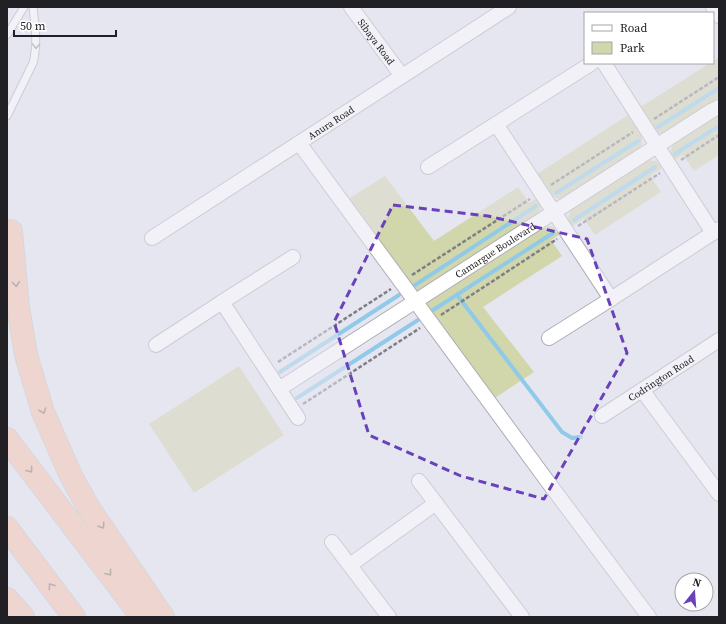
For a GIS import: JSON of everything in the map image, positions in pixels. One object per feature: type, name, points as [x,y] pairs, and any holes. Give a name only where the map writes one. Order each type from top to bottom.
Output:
[{"type":"highway","points":[[10,228],[19,314],[26,355],[43,412],[71,476],[90,510],[164,617]]},
{"type":"highway","points":[[7,439],[142,617]]},
{"type":"highway","points":[[7,528],[74,617]]},
{"type":"highway","points":[[7,599],[23,617]]},
{"type":"street","name":"Sibaya Road","points":[[351,7],[402,76]]},
{"type":"street","name":"Anura Road","points":[[152,238],[509,7]]},
{"type":"street","points":[[713,7],[719,16]]},
{"type":"street","points":[[428,167],[590,64]]},
{"type":"street","points":[[549,338],[716,231],[670,167],[605,64]]},
{"type":"street","name":"Camargue Boulevard","points":[[279,389],[716,107]]},
{"type":"street","points":[[496,124],[611,299]]},
{"type":"street","points":[[299,143],[649,617]]},
{"type":"street","points":[[156,345],[293,257]]},
{"type":"street","points":[[222,302],[295,414]]},
{"type":"street","name":"Codrington Road","points":[[602,416],[719,340]]},
{"type":"street","points":[[642,390],[719,494]]},
{"type":"street","points":[[419,481],[522,617]]},
{"type":"street","points":[[350,565],[436,503]]},
{"type":"street","points":[[332,542],[388,617]]},
{"type":"lane","points":[[7,35],[24,7]]},
{"type":"lane","points":[[7,116],[30,69],[35,55],[35,26],[33,7]]},
{"type":"path","points":[[266,370],[719,77]]},
{"type":"path","points":[[295,414],[430,322],[719,135]]},
{"type":"highlighted area","points":[[393,205],[488,216],[587,239],[627,353],[544,499],[461,476],[369,435],[334,322]]},
{"type":"green space","points":[[719,57],[719,97],[666,133],[656,132],[639,108],[708,64],[714,64],[714,60]]},
{"type":"green space","points":[[719,114],[719,155],[694,171],[683,155],[673,161],[671,151],[675,142]]},
{"type":"green space","points":[[628,115],[640,132],[642,141],[639,150],[564,198],[559,199],[551,195],[537,174]]},
{"type":"green space","points":[[646,160],[656,161],[662,168],[650,176],[661,192],[595,235],[584,219],[571,227],[568,219],[571,209]]},
{"type":"green space","points":[[385,176],[434,241],[518,187],[529,203],[537,198],[540,204],[540,209],[537,215],[414,295],[345,201]]},
{"type":"green space","points":[[551,226],[560,234],[551,240],[562,256],[483,307],[534,372],[492,400],[422,306],[544,227]]},
{"type":"green space","points":[[239,366],[284,435],[194,493],[149,424]]},
{"type":"waterway","points":[[658,127],[719,88]]},
{"type":"waterway","points":[[675,154],[719,126]]},
{"type":"waterway","points":[[556,193],[638,141]]},
{"type":"waterway","points":[[574,220],[655,167]]},
{"type":"waterway","points":[[412,287],[536,206]]},
{"type":"waterway","points":[[430,312],[553,233]]},
{"type":"waterway","points":[[280,372],[399,295]]},
{"type":"waterway","points":[[457,295],[562,432],[572,438],[581,437]]},
{"type":"waterway","points":[[297,398],[418,320]]}]
